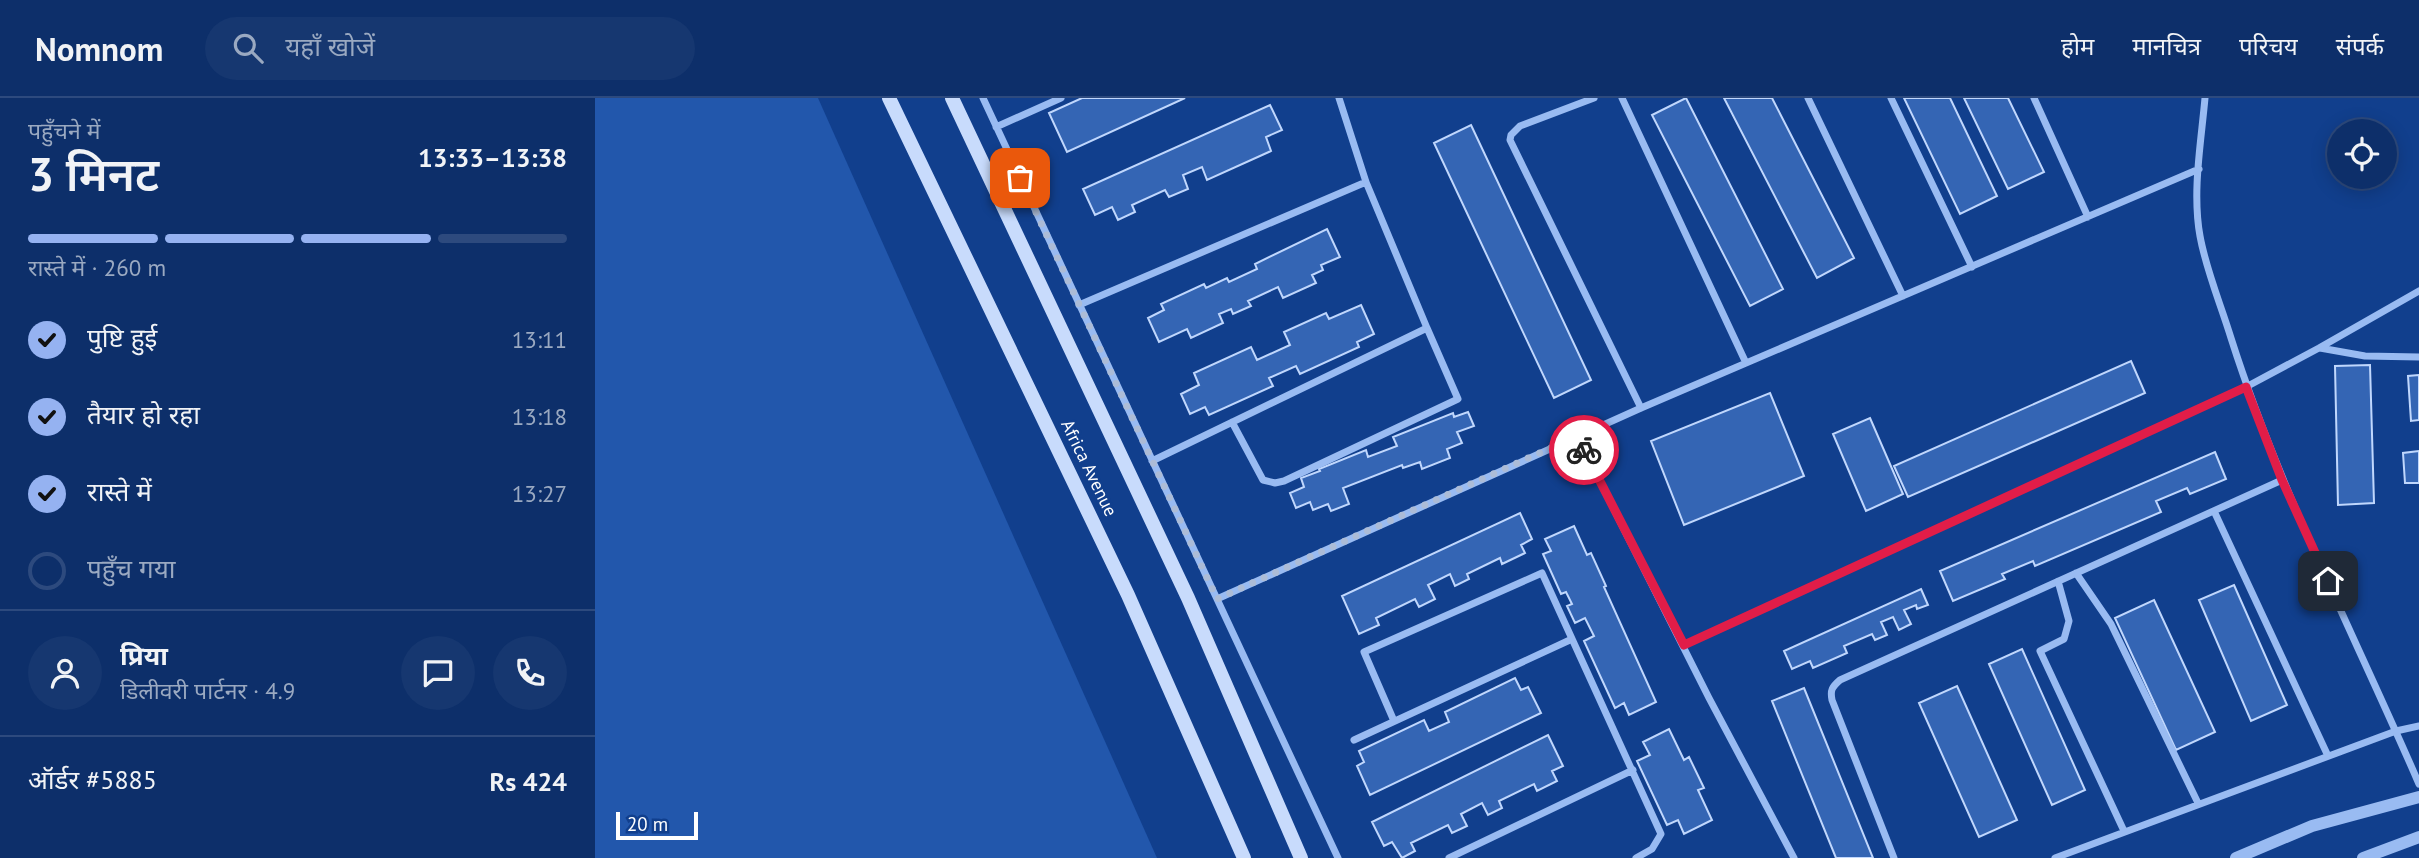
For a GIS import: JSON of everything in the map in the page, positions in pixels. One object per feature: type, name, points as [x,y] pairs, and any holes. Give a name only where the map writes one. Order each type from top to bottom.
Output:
[{"type":"main road","name":"Africa Avenue","points":[[890,98],[1128,595],[1244,858]]},
{"type":"main road","name":"Africa Avenue","points":[[952,98],[1188,598],[1301,858]]},
{"type":"street","points":[[983,98],[1338,858]]},
{"type":"street","points":[[996,127],[1061,98]]},
{"type":"street","points":[[1232,422],[1263,480],[1275,483],[1458,399],[1366,182],[1339,98]]},
{"type":"street","points":[[1594,98],[1520,126],[1510,140],[1641,408]]},
{"type":"street","points":[[1622,98],[1746,363]]},
{"type":"street","points":[[1808,98],[1903,296]]},
{"type":"street","points":[[1891,98],[1972,267]]},
{"type":"street","points":[[2034,98],[2088,217]]},
{"type":"street","points":[[2205,98],[2199,169],[2200,236],[2246,387],[2282,480],[2419,784]]},
{"type":"street","points":[[1217,599],[1577,436],[2199,169]]},
{"type":"street","points":[[1079,305],[1366,182]]},
{"type":"street","points":[[1684,645],[2246,387],[2419,292]]},
{"type":"street","points":[[1152,461],[1427,328]]},
{"type":"street","points":[[2319,348],[2365,356],[2419,358]]},
{"type":"street","points":[[1577,436],[1709,698],[1794,858]]},
{"type":"street","points":[[1894,858],[1832,700],[1831,691],[1840,680],[2282,480]]},
{"type":"street","points":[[2214,511],[2328,756]]},
{"type":"street","points":[[1394,721],[1364,652],[1542,573],[1661,834],[1652,849],[1636,858]]},
{"type":"street","points":[[2077,573],[2111,624],[2198,803]]},
{"type":"street","points":[[2059,581],[2069,621],[2064,639],[2041,651],[2124,831]]},
{"type":"street","points":[[1354,740],[1572,639]]},
{"type":"street","points":[[2055,858],[2396,731],[2419,726]]},
{"type":"street","points":[[1449,858],[1633,770]]},
{"type":"street","points":[[2236,858],[2312,826],[2419,797]]},
{"type":"street","points":[[2363,858],[2419,837]]},
{"type":"shaded area","points":[[595,98],[818,98],[1157,858],[595,858]]},
{"type":"building","points":[[1082,98],[1185,98],[1067,152],[1049,113]]},
{"type":"building","points":[[1686,98],[1783,289],[1750,306],[1652,115]]},
{"type":"building","points":[[1724,98],[1772,98],[1854,258],[1817,278]]},
{"type":"building","points":[[1904,98],[1950,98],[1997,196],[1960,214]]},
{"type":"building","points":[[1964,98],[2008,98],[2044,172],[2008,189]]},
{"type":"building","points":[[1270,105],[1282,130],[1266,137],[1271,151],[1207,180],[1202,167],[1183,175],[1188,189],[1169,197],[1165,190],[1132,205],[1135,212],[1118,220],[1112,207],[1095,215],[1083,189]]},
{"type":"building","points":[[1471,125],[1591,380],[1554,398],[1434,143]]},
{"type":"building","points":[[1327,229],[1340,257],[1321,265],[1323,270],[1312,275],[1316,283],[1283,298],[1278,287],[1248,301],[1251,306],[1233,314],[1231,309],[1219,314],[1223,323],[1191,338],[1187,329],[1159,342],[1148,318],[1164,310],[1161,304],[1204,284],[1206,288],[1227,278],[1229,282],[1257,269],[1255,264]]},
{"type":"building","points":[[1361,305],[1374,334],[1357,342],[1359,347],[1300,374],[1296,366],[1269,378],[1273,386],[1209,415],[1205,407],[1190,414],[1181,394],[1199,385],[1194,373],[1251,347],[1257,360],[1290,345],[1284,332],[1326,313],[1329,319]]},
{"type":"building","points":[[2131,361],[2145,393],[1908,497],[1894,466]]},
{"type":"building","points":[[2370,365],[2374,503],[2338,505],[2335,366]]},
{"type":"building","points":[[2419,375],[2419,420],[2411,421],[2408,376]]},
{"type":"building","points":[[1770,393],[1804,476],[1684,525],[1651,441]]},
{"type":"building","points":[[1468,412],[1474,426],[1457,432],[1462,443],[1447,449],[1450,458],[1422,469],[1420,462],[1403,468],[1402,465],[1343,488],[1349,504],[1331,511],[1328,504],[1313,510],[1310,502],[1296,508],[1290,493],[1304,487],[1301,478],[1366,450],[1368,457],[1397,446],[1393,437],[1453,413],[1454,417]]},
{"type":"building","points":[[1870,418],[1903,494],[1866,511],[1833,434]]},
{"type":"building","points":[[2419,451],[2419,483],[2405,483],[2403,453]]},
{"type":"building","points":[[2215,452],[2226,479],[2190,494],[2187,488],[2156,501],[2161,512],[2035,566],[2033,561],[2002,574],[2005,579],[1953,601],[1940,571]]},
{"type":"building","points":[[1520,513],[1532,539],[1521,545],[1525,553],[1502,564],[1500,558],[1467,574],[1469,579],[1455,586],[1450,574],[1428,585],[1435,599],[1419,607],[1415,599],[1376,618],[1379,625],[1359,634],[1342,596]]},
{"type":"building","points":[[1574,526],[1587,555],[1591,553],[1656,702],[1629,715],[1624,703],[1615,708],[1584,641],[1594,636],[1585,618],[1575,623],[1567,606],[1572,604],[1566,592],[1561,594],[1543,554],[1551,551],[1545,539]]},
{"type":"building","points":[[2234,585],[2287,705],[2251,721],[2199,600]]},
{"type":"building","points":[[1921,589],[1928,605],[1917,609],[1916,605],[1904,610],[1911,624],[1899,630],[1893,617],[1881,622],[1887,635],[1875,640],[1872,634],[1844,646],[1847,653],[1813,668],[1810,661],[1792,669],[1784,651]]},
{"type":"building","points":[[2154,600],[2215,732],[2176,750],[2115,618]]},
{"type":"building","points":[[2022,649],[2085,790],[2052,805],[1989,664]]},
{"type":"building","points":[[1515,678],[1521,690],[1528,687],[1541,713],[1370,795],[1357,766],[1364,762],[1359,751],[1424,720],[1429,731],[1449,722],[1445,712]]},
{"type":"building","points":[[1957,686],[2017,820],[1979,837],[1919,703]]},
{"type":"building","points":[[1804,688],[1873,858],[1836,858],[1772,701]]},
{"type":"building","points":[[1669,729],[1684,760],[1689,757],[1704,788],[1698,790],[1712,820],[1684,834],[1678,820],[1667,825],[1637,761],[1650,755],[1643,742]]},
{"type":"building","points":[[1548,735],[1563,766],[1552,771],[1557,781],[1537,791],[1534,784],[1499,801],[1502,808],[1488,815],[1482,803],[1461,814],[1467,826],[1452,833],[1448,825],[1411,843],[1415,851],[1402,858],[1392,842],[1384,846],[1372,822]]},
{"type":"way so far","points":[[1020,178],[1217,599],[1577,436],[1584,450]]},
{"type":"route","points":[[1584,450],[1684,645],[2246,387],[2282,480],[2328,581]]}]
